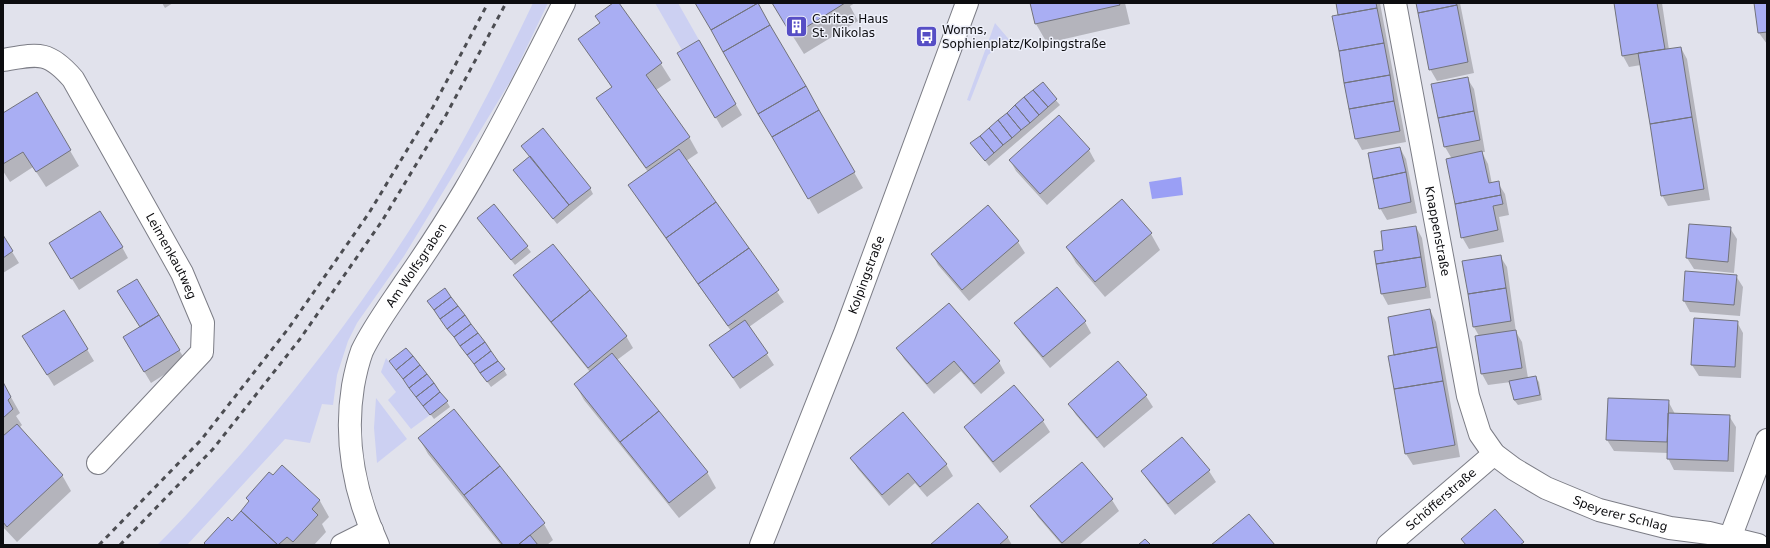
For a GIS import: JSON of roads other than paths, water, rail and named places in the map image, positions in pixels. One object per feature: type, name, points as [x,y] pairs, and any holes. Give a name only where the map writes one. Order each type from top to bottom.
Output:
[{"type":"street","name":"Am Wolfsgraben","points":[[375,538],[357,487],[350,447],[349,422],[351,398],[362,351],[386,311],[464,191],[520,90],[564,3]]},
{"type":"street","name":"Kolpingstraße","points":[[761,545],[845,333],[967,3]]},
{"type":"street","name":"Knappenstraße","points":[[1395,3],[1468,396],[1480,434],[1494,454]]},
{"type":"street","name":"Leimenkautweg","points":[[3,60],[40,55],[54,61],[64,68],[73,79],[182,273],[203,323],[202,352],[98,463]]},
{"type":"street","points":[[1730,538],[1767,440]]},
{"type":"street","name":"Speyerer Schlag","points":[[1494,454],[1546,488],[1600,510],[1670,528],[1730,538],[1758,545]]},
{"type":"street","name":"Schöfferstraße","points":[[1388,545],[1494,454]]},
{"type":"street","points":[[342,545],[375,538]]},
{"type":"water","points":[[1181,177],[1183,195],[1152,199],[1149,182]]},
{"type":"railway","points":[[99,545],[201,440],[288,329],[369,213],[433,107],[488,3]]},
{"type":"railway","points":[[120,545],[213,449],[300,339],[382,221],[446,115],[506,3]]},
{"type":"place","name":"Caritas Haus St. Nikolas","points":[[797,26]]},
{"type":"place","name":"Worms, Sophienplatz/Kolpingstraße","points":[[926,37]]}]
